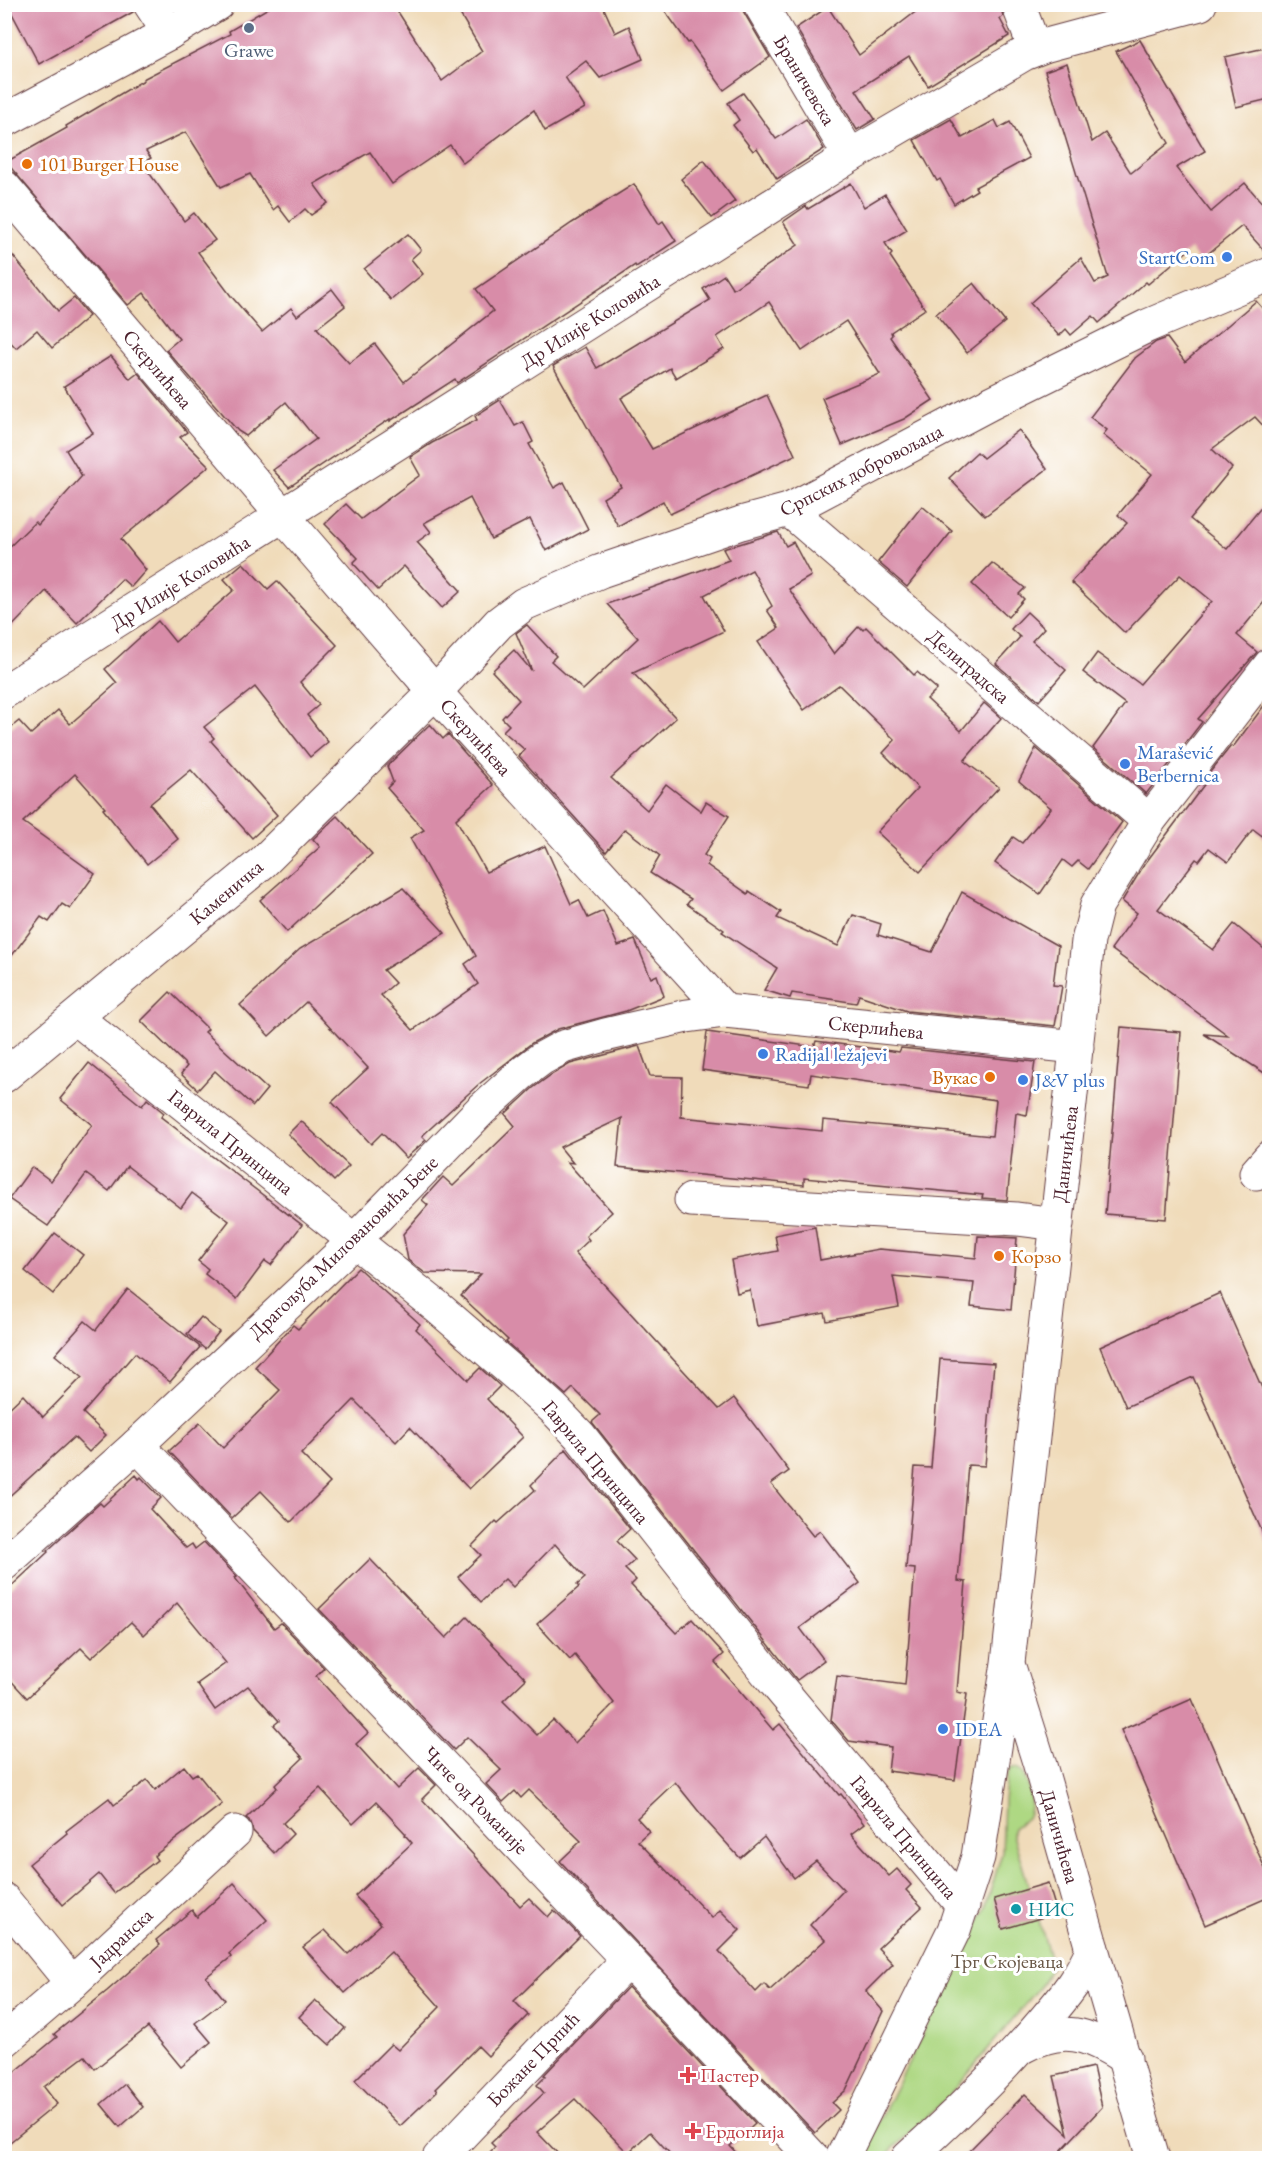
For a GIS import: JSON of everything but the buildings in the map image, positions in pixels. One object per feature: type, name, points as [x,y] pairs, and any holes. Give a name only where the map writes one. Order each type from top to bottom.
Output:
[{"type":"street","points":[[150,4],[169,33]]},
{"type":"street","points":[[4,121],[169,33],[217,4]]},
{"type":"street","name":"Браничевска","points":[[760,4],[850,156]]},
{"type":"street","points":[[1018,4],[1035,49]]},
{"type":"street","name":"Др Илије Коловића","points":[[4,692],[850,156],[1035,49],[1200,4]]},
{"type":"street","name":"Скерлићева","points":[[4,186],[435,692],[725,1011],[1077,1047]]},
{"type":"street","name":"Српских добровољаца","points":[[435,692],[499,623],[524,604],[601,571],[741,523],[789,510],[991,403],[1147,326],[1269,274]]},
{"type":"street","name":"Делиградска","points":[[789,510],[1149,821]]},
{"type":"street","name":"Даничићева","points":[[842,2158],[942,1956],[963,1906],[978,1857],[1008,1662],[1088,941],[1097,904],[1149,821],[1269,665]]},
{"type":"street","name":"Каменичка","points":[[4,1076],[263,862],[435,692]]},
{"type":"street","name":"Драгољуба Миловановића Бене","points":[[4,1564],[137,1445],[354,1241],[481,1110],[521,1074],[541,1059],[563,1047],[687,1016],[725,1011]]},
{"type":"street","name":"Гаврила Принципа","points":[[76,1018],[484,1345],[554,1409],[580,1436],[767,1674],[963,1906]]},
{"type":"street","points":[[691,1200],[1017,1219],[1057,1224]]},
{"type":"street","name":"Чиче од Романије","points":[[137,1445],[628,1960],[813,2158]]},
{"type":"street","name":"Даничићева","points":[[1008,1662],[1153,2158]]},
{"type":"street","points":[[989,1785],[1001,1760],[1008,1754],[1020,1751],[1035,1757],[1039,1762]]},
{"type":"street","name":"Јадранска","points":[[4,2041],[72,1983],[235,1832]]},
{"type":"street","points":[[4,1900],[72,1983]]},
{"type":"street","points":[[908,2158],[957,2113],[1022,2047],[1070,1989],[1092,1949]]},
{"type":"street","name":"Божане Прпић","points":[[439,2158],[628,1960]]},
{"type":"street","points":[[1022,2047],[1041,2037],[1065,2033],[1102,2044],[1125,2058]]},
{"type":"green space","name":"Трг Скојеваца","points":[[1011,1768],[1017,1768],[1021,1772],[1030,1792],[1027,1818],[1013,1828],[1013,1835],[1052,1964],[1043,1983],[948,2097],[883,2158],[861,2158],[985,1909],[1002,1853],[1004,1800],[1007,1776]]},
{"type":"place","name":"Grawe","points":[[249,28]]},
{"type":"place","name":"101 Burger House","points":[[27,164]]},
{"type":"place","name":"StartCom","points":[[1227,257]]},
{"type":"place","name":"Marašević Berbernica","points":[[1125,764]]},
{"type":"place","name":"Radijal ležajevi","points":[[763,1054]]},
{"type":"place","name":"Вукас","points":[[990,1077]]},
{"type":"place","name":"J&V plus","points":[[1023,1080]]},
{"type":"place","name":"Корзо","points":[[999,1256]]},
{"type":"place","name":"IDEA","points":[[943,1729]]},
{"type":"place","name":"НИС","points":[[1016,1909]]},
{"type":"place","name":"Пастер","points":[[688,2075]]},
{"type":"place","name":"Ердоглија","points":[[693,2131]]}]
